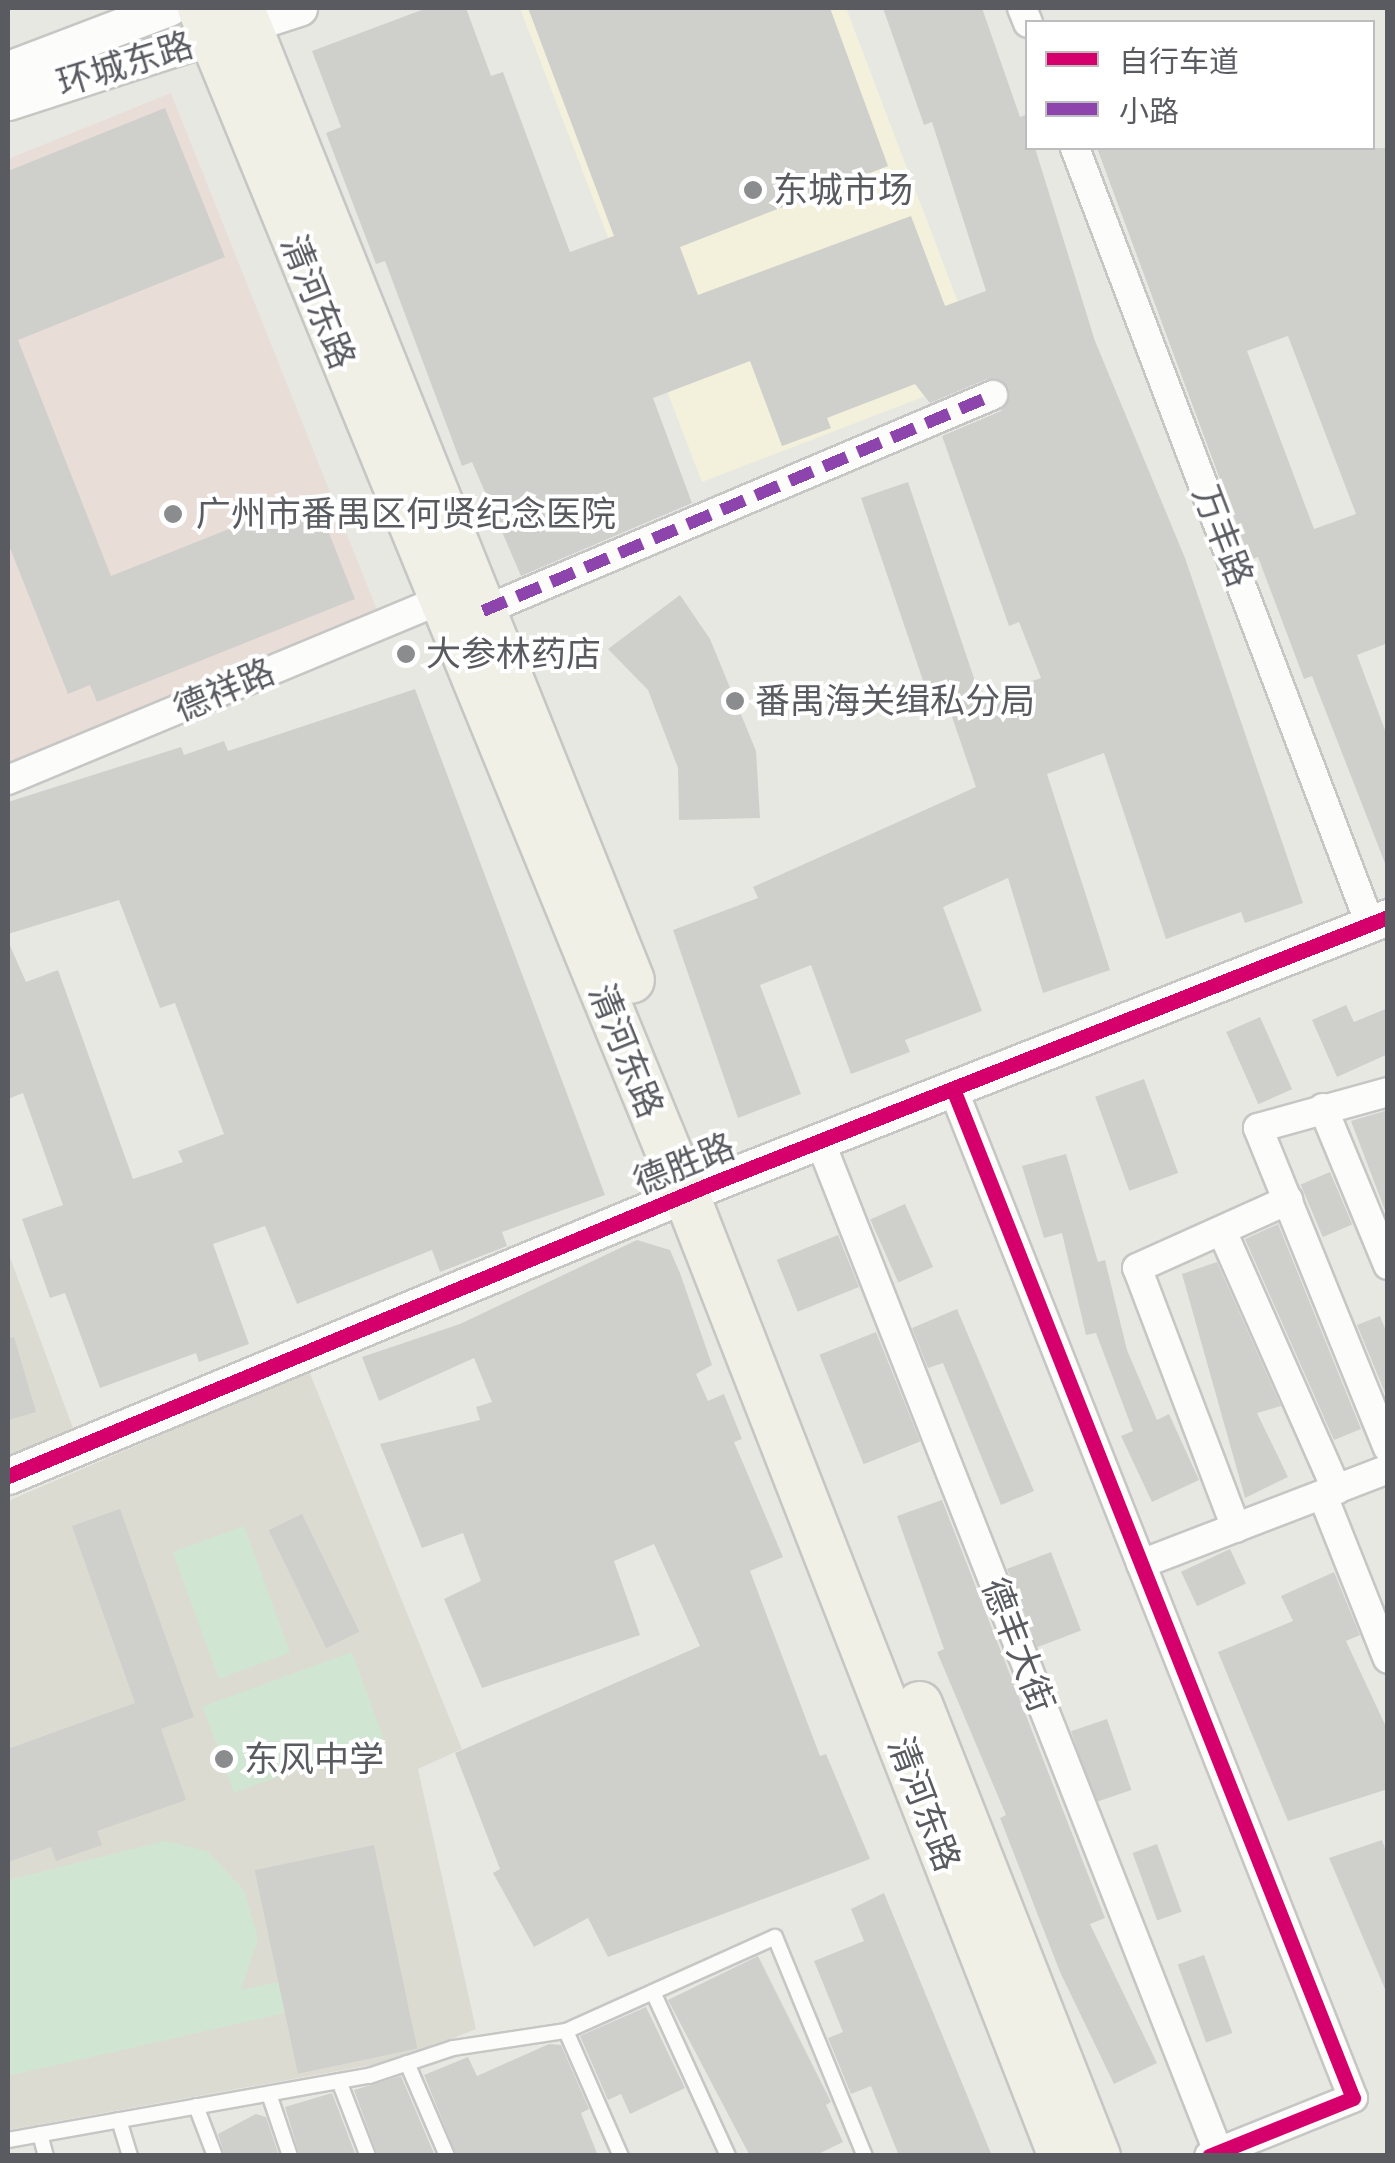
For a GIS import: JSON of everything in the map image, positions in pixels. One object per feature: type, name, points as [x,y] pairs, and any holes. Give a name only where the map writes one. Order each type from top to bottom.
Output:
[{"type":"main road","name":"清河东路","points":[[225,20],[1097,2156]]},
{"type":"main road","name":"清河东路","points":[[699,1189],[1061,2156]]},
{"type":"street","name":"环城东路","points":[[8,68],[169,8]]},
{"type":"street","name":"环城东路","points":[[8,102],[225,20],[299,8]]},
{"type":"street","name":"万丰路","points":[[1076,150],[1379,921]]},
{"type":"street","name":"德祥路","points":[[8,780],[462,606],[993,395]]},
{"type":"street","name":"德胜路","points":[[8,1476],[699,1189],[1379,921]]},
{"type":"street","points":[[953,1089],[1353,2098],[1213,2152]]},
{"type":"street","points":[[1388,1092],[1258,1128],[1388,1448]]},
{"type":"street","points":[[1323,1108],[1388,1265]]},
{"type":"street","name":"德丰大街","points":[[820,1141],[1213,2152]]},
{"type":"street","points":[[1236,1528],[1136,1268],[1288,1200]]},
{"type":"street","points":[[1222,1231],[1330,1493],[1388,1658]]},
{"type":"street","points":[[1141,1564],[1388,1469]]},
{"type":"lane","points":[[8,2140],[339,2081],[453,2048],[566,2031],[775,1937],[865,2156]]},
{"type":"lane","points":[[652,1992],[728,2156]]},
{"type":"lane","points":[[566,2031],[621,2156]]},
{"type":"lane","points":[[407,2063],[447,2156]]},
{"type":"lane","points":[[339,2081],[368,2156]]},
{"type":"lane","points":[[269,2094],[290,2156]]},
{"type":"lane","points":[[196,2106],[215,2156]]},
{"type":"lane","points":[[119,2120],[130,2156]]},
{"type":"lane","points":[[40,2134],[46,2156]]},
{"type":"shaded area","name":"东城市场","points":[[520,8],[846,8],[985,373],[702,482]]},
{"type":"shaded area","name":"广州市番禺区何贤纪念医院","points":[[171,93],[379,615],[8,764],[8,159]]},
{"type":"shaded area","points":[[8,1252],[74,1431],[8,1457]]},
{"type":"shaded area","name":"东风中学","points":[[309,1371],[462,1749],[418,1769],[476,2029],[399,2060],[8,2130],[8,1501]]},
{"type":"green space","points":[[244,1526],[290,1653],[219,1679],[173,1552]]},
{"type":"green space","points":[[352,1652],[383,1738],[234,1793],[203,1706]]},
{"type":"green space","points":[[165,1841],[207,1851],[244,1890],[258,1938],[241,1990],[278,1982],[285,2013],[8,2076],[8,1880]]},
{"type":"building","points":[[427,8],[466,8],[491,76],[503,72],[570,252],[614,236],[528,8],[830,8],[888,166],[680,247],[698,295],[911,216],[945,306],[986,291],[932,122],[924,125],[883,8],[982,8],[1020,117],[1025,115],[1025,150],[1036,150],[1095,341],[1185,558],[1303,903],[1245,923],[1241,912],[1166,939],[1104,753],[1047,774],[1110,970],[1043,993],[1008,878],[943,907],[982,1011],[905,1040],[910,1052],[851,1074],[811,965],[760,985],[801,1094],[738,1118],[673,930],[758,898],[753,887],[976,787],[948,705],[933,710],[861,498],[908,482],[981,699],[1041,678],[1019,622],[1009,626],[942,436],[1001,411],[1009,389],[987,379],[930,403],[915,384],[827,418],[831,428],[782,446],[750,361],[653,398],[692,503],[521,576],[472,462],[462,466],[385,261],[376,264],[326,133],[341,127],[312,51]]},
{"type":"building","points":[[165,108],[225,257],[18,340],[111,576],[314,495],[355,599],[97,702],[90,685],[68,694],[8,543],[8,171]]},
{"type":"building","points":[[1388,148],[1388,643],[1357,655],[1388,738],[1388,871],[1312,676],[1304,679],[1258,557],[1250,560],[1098,150]],"holes":[[[1288,336],[1356,514],[1314,529],[1247,351]]]},
{"type":"building","points":[[680,595],[710,639],[756,751],[760,818],[679,820],[678,768],[648,690],[608,649]]},
{"type":"building","points":[[415,689],[605,1195],[502,1232],[507,1246],[440,1272],[432,1250],[297,1304],[265,1226],[213,1244],[249,1344],[199,1362],[196,1353],[100,1388],[65,1293],[50,1298],[22,1219],[63,1205],[23,1093],[8,1099],[8,941],[26,982],[58,970],[133,1179],[183,1162],[178,1151],[224,1134],[175,1003],[160,1008],[119,900],[8,934],[8,802],[181,747],[184,755],[224,741],[228,751]]},
{"type":"building","points":[[1346,1005],[1354,1022],[1388,1008],[1388,1054],[1337,1077],[1312,1020]]},
{"type":"building","points":[[1260,1017],[1292,1089],[1258,1104],[1226,1032]]},
{"type":"building","points":[[1144,1079],[1178,1173],[1129,1191],[1095,1097]]},
{"type":"building","points":[[1388,1110],[1388,1213],[1386,1213],[1351,1121]]},
{"type":"building","points":[[1066,1154],[1098,1262],[1105,1260],[1127,1350],[1157,1420],[1169,1414],[1199,1480],[1152,1502],[1121,1436],[1133,1431],[1096,1333],[1086,1335],[1062,1233],[1044,1238],[1022,1166]]},
{"type":"building","points":[[1330,1172],[1352,1224],[1323,1237],[1301,1185]]},
{"type":"building","points":[[905,1204],[933,1267],[898,1282],[870,1219]]},
{"type":"building","points":[[1278,1224],[1361,1429],[1334,1440],[1245,1239]]},
{"type":"building","points":[[838,1235],[859,1287],[798,1312],[777,1260]]},
{"type":"building","points":[[637,1240],[670,1250],[680,1273],[712,1365],[696,1374],[708,1401],[724,1394],[742,1439],[734,1442],[783,1557],[750,1571],[820,1756],[826,1754],[870,1859],[608,1957],[588,1918],[534,1947],[493,1873],[500,1869],[455,1753],[700,1646],[654,1544],[614,1561],[640,1635],[482,1688],[444,1599],[481,1581],[463,1533],[422,1548],[380,1444],[480,1420],[476,1407],[492,1402],[474,1358],[379,1401],[362,1357],[460,1324]]},
{"type":"building","points":[[1217,1262],[1281,1406],[1257,1413],[1288,1477],[1245,1498],[1182,1274]]},
{"type":"building","points":[[957,1309],[1034,1491],[1001,1505],[943,1363],[928,1368],[912,1328]]},
{"type":"building","points":[[1380,1316],[1388,1336],[1388,1400],[1357,1325]]},
{"type":"building","points":[[876,1332],[920,1441],[864,1464],[819,1355]]},
{"type":"building","points":[[14,1337],[36,1412],[8,1420],[8,1338]]},
{"type":"building","points":[[942,1500],[1105,1918],[1090,1924],[1157,2063],[1114,2084],[1060,1972],[1000,1818],[1006,1815],[937,1652],[944,1649],[897,1516]]},
{"type":"building","points":[[120,1509],[194,1717],[161,1729],[186,1800],[97,1831],[102,1845],[56,1861],[51,1847],[8,1862],[8,1749],[135,1703],[72,1526]]},
{"type":"building","points":[[302,1514],[359,1632],[326,1648],[269,1530]]},
{"type":"building","points":[[1230,1549],[1246,1583],[1197,1606],[1181,1572]]},
{"type":"building","points":[[1051,1552],[1081,1630],[1037,1647],[1007,1569]]},
{"type":"building","points":[[1334,1572],[1360,1635],[1346,1641],[1388,1731],[1388,1789],[1288,1821],[1218,1652],[1293,1621],[1281,1596]]},
{"type":"building","points":[[1107,1719],[1131,1790],[1095,1802],[1071,1731]]},
{"type":"building","points":[[1382,1840],[1388,1857],[1385,1989],[1329,1858]]},
{"type":"building","points":[[1157,1844],[1182,1912],[1157,1921],[1133,1853]]},
{"type":"building","points":[[374,1845],[417,2048],[298,2074],[255,1870]]},
{"type":"building","points":[[884,1893],[992,2156],[899,2156],[871,2086],[851,2094],[828,2038],[843,2032],[814,1961],[864,1941],[851,1909]]},
{"type":"building","points":[[1204,1955],[1232,2033],[1206,2043],[1178,1965]]},
{"type":"building","points":[[758,1956],[831,2102],[826,2105],[843,2142],[814,2156],[750,2156],[668,2000]]},
{"type":"building","points":[[646,2007],[685,2088],[630,2114],[621,2094],[608,2100],[580,2036]]},
{"type":"building","points":[[549,2044],[561,2045],[589,2109],[581,2113],[598,2156],[457,2156],[424,2075],[468,2057],[477,2076]]},
{"type":"building","points":[[401,2076],[435,2156],[378,2156],[354,2090]]},
{"type":"building","points":[[332,2093],[356,2156],[300,2156],[285,2107]]},
{"type":"building","points":[[256,2114],[266,2117],[279,2156],[225,2156],[218,2134]]},
{"type":"marked path","points":[[483,611],[993,395]]},
{"type":"cycle path","points":[[8,1476],[713,1183],[1388,917]]},
{"type":"cycle path","points":[[953,1089],[1353,2098],[1209,2156]]},
{"type":"place","name":"东城市场","points":[[753,190]]},
{"type":"place","name":"广州市番禺区何贤纪念医院","points":[[173,514]]},
{"type":"place","name":"大参林药店","points":[[406,654]]},
{"type":"place","name":"番禺海关缉私分局","points":[[735,701]]},
{"type":"place","name":"东风中学","points":[[224,1759]]}]
